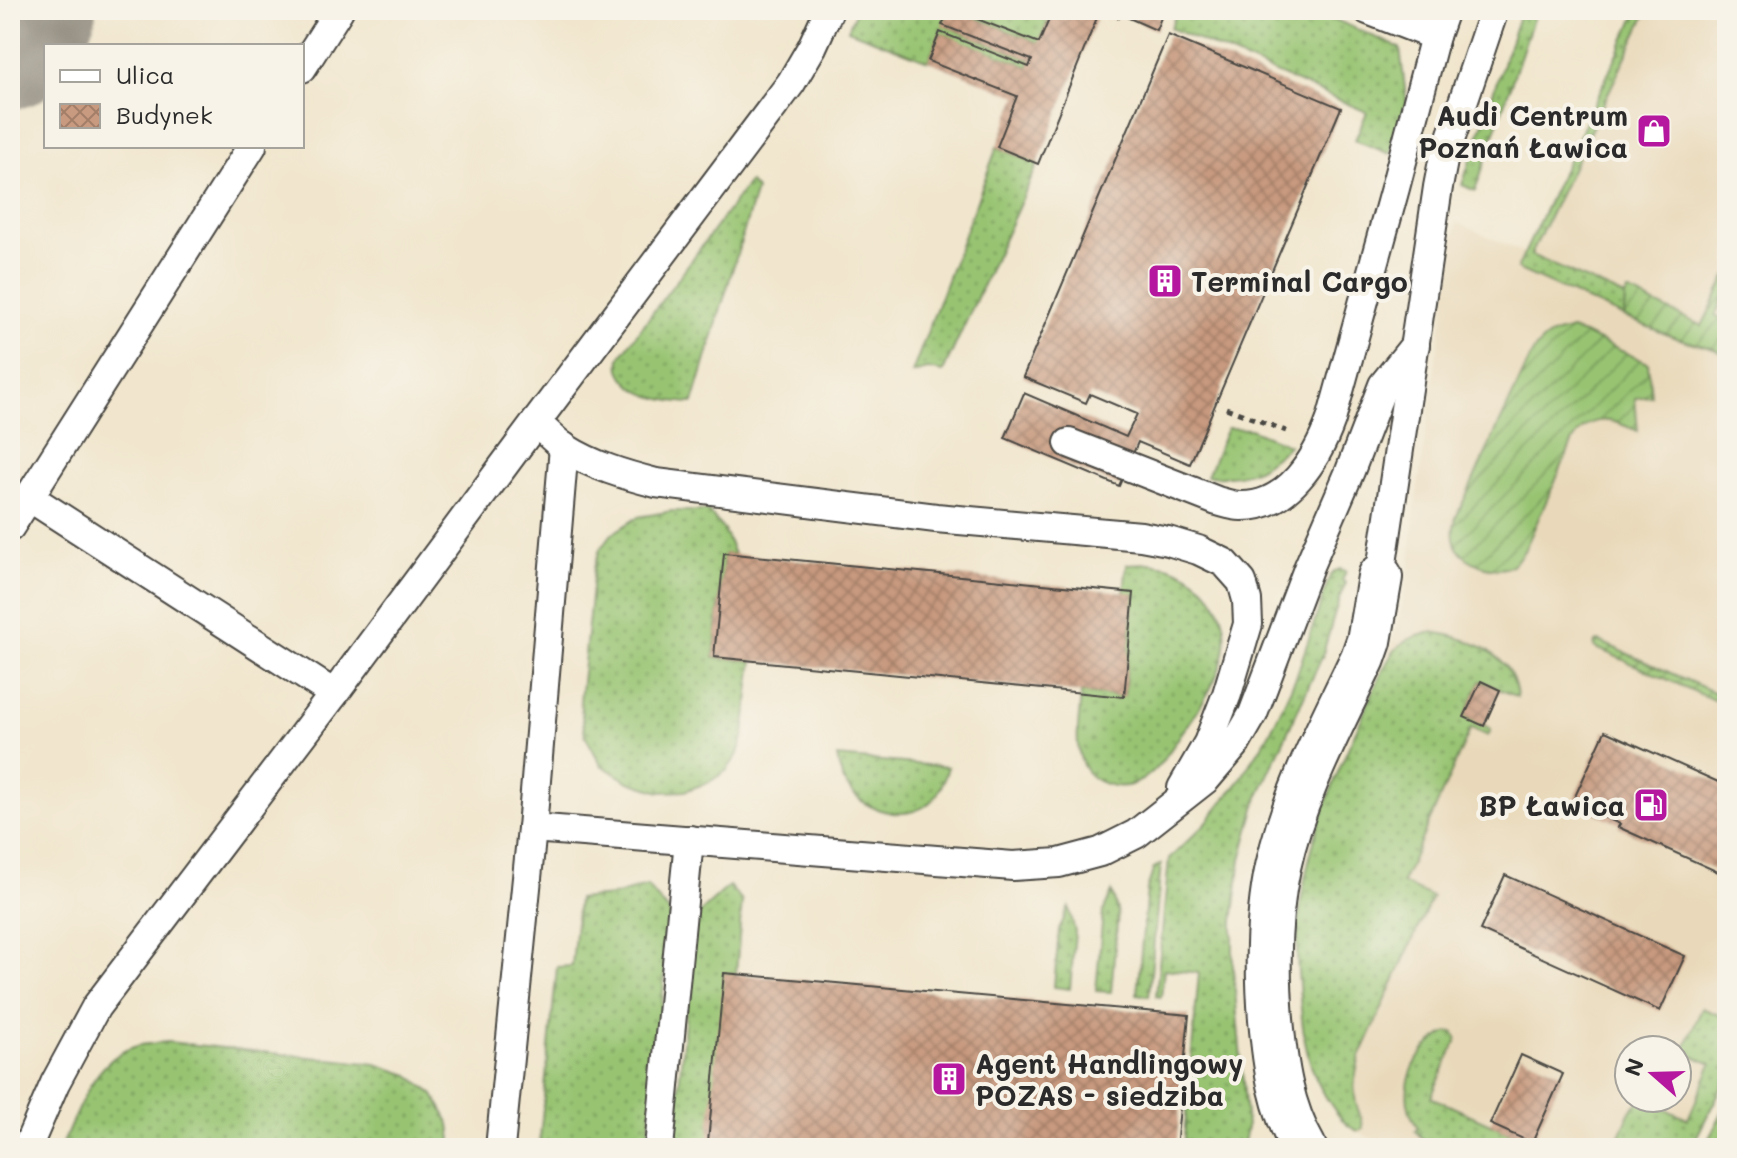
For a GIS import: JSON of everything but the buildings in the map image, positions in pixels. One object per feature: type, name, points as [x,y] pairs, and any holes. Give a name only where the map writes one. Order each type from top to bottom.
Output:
[{"type":"street","points":[[1304,1148],[1286,1113],[1274,1050],[1268,972],[1277,869],[1294,810],[1369,641],[1380,577]]},
{"type":"lane","points":[[304,65],[339,10]]},
{"type":"lane","points":[[27,1148],[55,1083],[96,1007],[791,83],[829,10]]},
{"type":"lane","points":[[1069,443],[1217,501],[1238,506],[1253,506],[1268,501],[1290,488],[1318,450],[1331,420],[1439,23],[1368,10]]},
{"type":"lane","points":[[1380,577],[1443,161],[1494,10]]},
{"type":"lane","points":[[10,527],[251,148]]},
{"type":"lane","points":[[532,828],[1013,866],[1059,863],[1100,852],[1136,834],[1206,779],[1235,745],[1253,714],[1383,385],[1415,345]]},
{"type":"lane","points":[[536,422],[564,447],[594,463],[656,483],[936,518],[1141,536],[1198,550],[1225,563],[1242,582],[1247,600],[1248,624],[1208,743],[1172,806]]},
{"type":"lane","points":[[500,1148],[532,828],[564,447]]},
{"type":"lane","points":[[29,497],[334,694]]},
{"type":"lane","points":[[659,1148],[689,840]]},
{"type":"path","points":[[1226,408],[1294,435]]},
{"type":"shaded area","points":[[1638,10],[1727,10],[1727,1077],[1691,1148],[1397,1148],[1353,1131],[1335,1111],[1321,1090],[1303,1039],[1297,951],[1300,903],[1322,810],[1388,662],[1406,590],[1456,222],[1524,253]]},
{"type":"green space","points":[[856,10],[949,10],[943,25],[1032,60],[1029,67],[940,33],[928,61],[848,30]]},
{"type":"green space","points":[[954,10],[1053,10],[1039,43]]},
{"type":"green space","points":[[1178,10],[1313,10],[1400,48],[1407,105],[1390,154],[1355,140],[1367,112],[1170,28]]},
{"type":"green space","points":[[1521,10],[1536,10],[1475,191],[1462,185]]},
{"type":"green space","points":[[1638,10],[1648,10],[1531,255],[1625,297],[1624,317],[1517,269]]},
{"type":"green space","points":[[997,147],[1038,164],[943,372],[928,369],[912,373]]},
{"type":"green space","points":[[749,182],[756,190],[693,403],[662,399],[641,392],[625,378],[620,368],[620,357]]},
{"type":"green space","points":[[1727,275],[1727,291],[1715,316],[1727,322],[1727,355],[1624,317],[1628,291],[1702,326]]},
{"type":"green space","points":[[1571,330],[1648,363],[1651,396],[1635,398],[1638,431],[1610,421],[1594,422],[1587,426],[1573,441],[1520,557],[1508,567],[1495,569],[1480,565],[1457,548],[1454,540],[1456,517],[1533,352],[1549,336]]},
{"type":"green space","points":[[1227,428],[1250,429],[1289,445],[1269,462],[1252,471],[1232,476],[1207,476]]},
{"type":"green space","points":[[672,511],[708,511],[724,530],[734,554],[724,554],[714,657],[753,661],[744,735],[737,756],[726,771],[709,782],[685,791],[660,792],[629,782],[601,765],[585,735],[580,701],[594,568],[600,549],[612,534],[638,517]]},
{"type":"green space","points":[[1150,563],[1182,572],[1208,592],[1220,610],[1225,628],[1225,647],[1221,665],[1204,701],[1162,762],[1136,783],[1112,785],[1096,779],[1081,760],[1078,736],[1081,693],[1124,697],[1134,594],[1124,593],[1127,564]]},
{"type":"green space","points":[[1340,569],[1346,571],[1342,581],[1346,583],[1322,657],[1258,797],[1241,859],[1233,921],[1233,969],[1247,1127],[1243,1148],[1183,1148],[1199,973],[1164,969],[1161,997],[1156,996],[1169,859],[1205,824],[1238,783],[1270,733],[1296,677],[1330,576]]},
{"type":"green space","points":[[1432,632],[1475,644],[1499,659],[1514,682],[1517,697],[1481,681],[1465,716],[1491,729],[1488,736],[1471,728],[1402,883],[1432,897],[1360,1057],[1354,1085],[1363,1125],[1359,1131],[1346,1123],[1329,1102],[1307,1052],[1297,956],[1303,890],[1326,805],[1382,671],[1399,646]]},
{"type":"green space","points":[[1599,641],[1727,698],[1727,706],[1594,647],[1595,642]]},
{"type":"green space","points":[[837,757],[948,767],[931,802],[916,810],[892,813],[869,806],[851,791],[843,778]]},
{"type":"green space","points":[[1161,864],[1149,996],[1137,994],[1147,889],[1154,868]]},
{"type":"green space","points":[[647,886],[671,914],[647,1148],[539,1148],[557,967],[572,966],[578,899],[613,896]]},
{"type":"green space","points":[[729,886],[742,901],[736,974],[724,973],[720,1148],[673,1148],[695,917]]},
{"type":"green space","points":[[1112,892],[1118,913],[1111,992],[1096,991],[1103,912]]},
{"type":"green space","points":[[1069,907],[1075,932],[1070,989],[1054,987],[1059,930]]},
{"type":"green space","points":[[1702,1008],[1724,1017],[1727,1011],[1727,1077],[1691,1148],[1613,1148],[1630,1114],[1676,1114],[1688,1119],[1693,1114],[1712,1064],[1693,1056],[1691,1034]]},
{"type":"green space","points":[[1448,1032],[1454,1033],[1456,1042],[1431,1097],[1543,1148],[1432,1148],[1415,1131],[1418,1128],[1408,1101],[1411,1074],[1425,1050]]},
{"type":"green space","points":[[168,1042],[376,1064],[409,1075],[434,1095],[450,1124],[453,1148],[61,1148],[89,1088],[109,1062],[137,1046]]},
{"type":"green space","points":[[1727,1103],[1727,1136],[1720,1148],[1704,1148]]},
{"type":"taxiway","points":[[10,48],[35,10]]},
{"type":"place","name":"Audi Centrum Poznań Ławica","points":[[1654,131]]},
{"type":"place","name":"Terminal Cargo","points":[[1165,281]]},
{"type":"place","name":"BP Ławica","points":[[1651,805]]},
{"type":"place","name":"Agent Handlingowy POZAS - siedziba","points":[[949,1079]]}]
